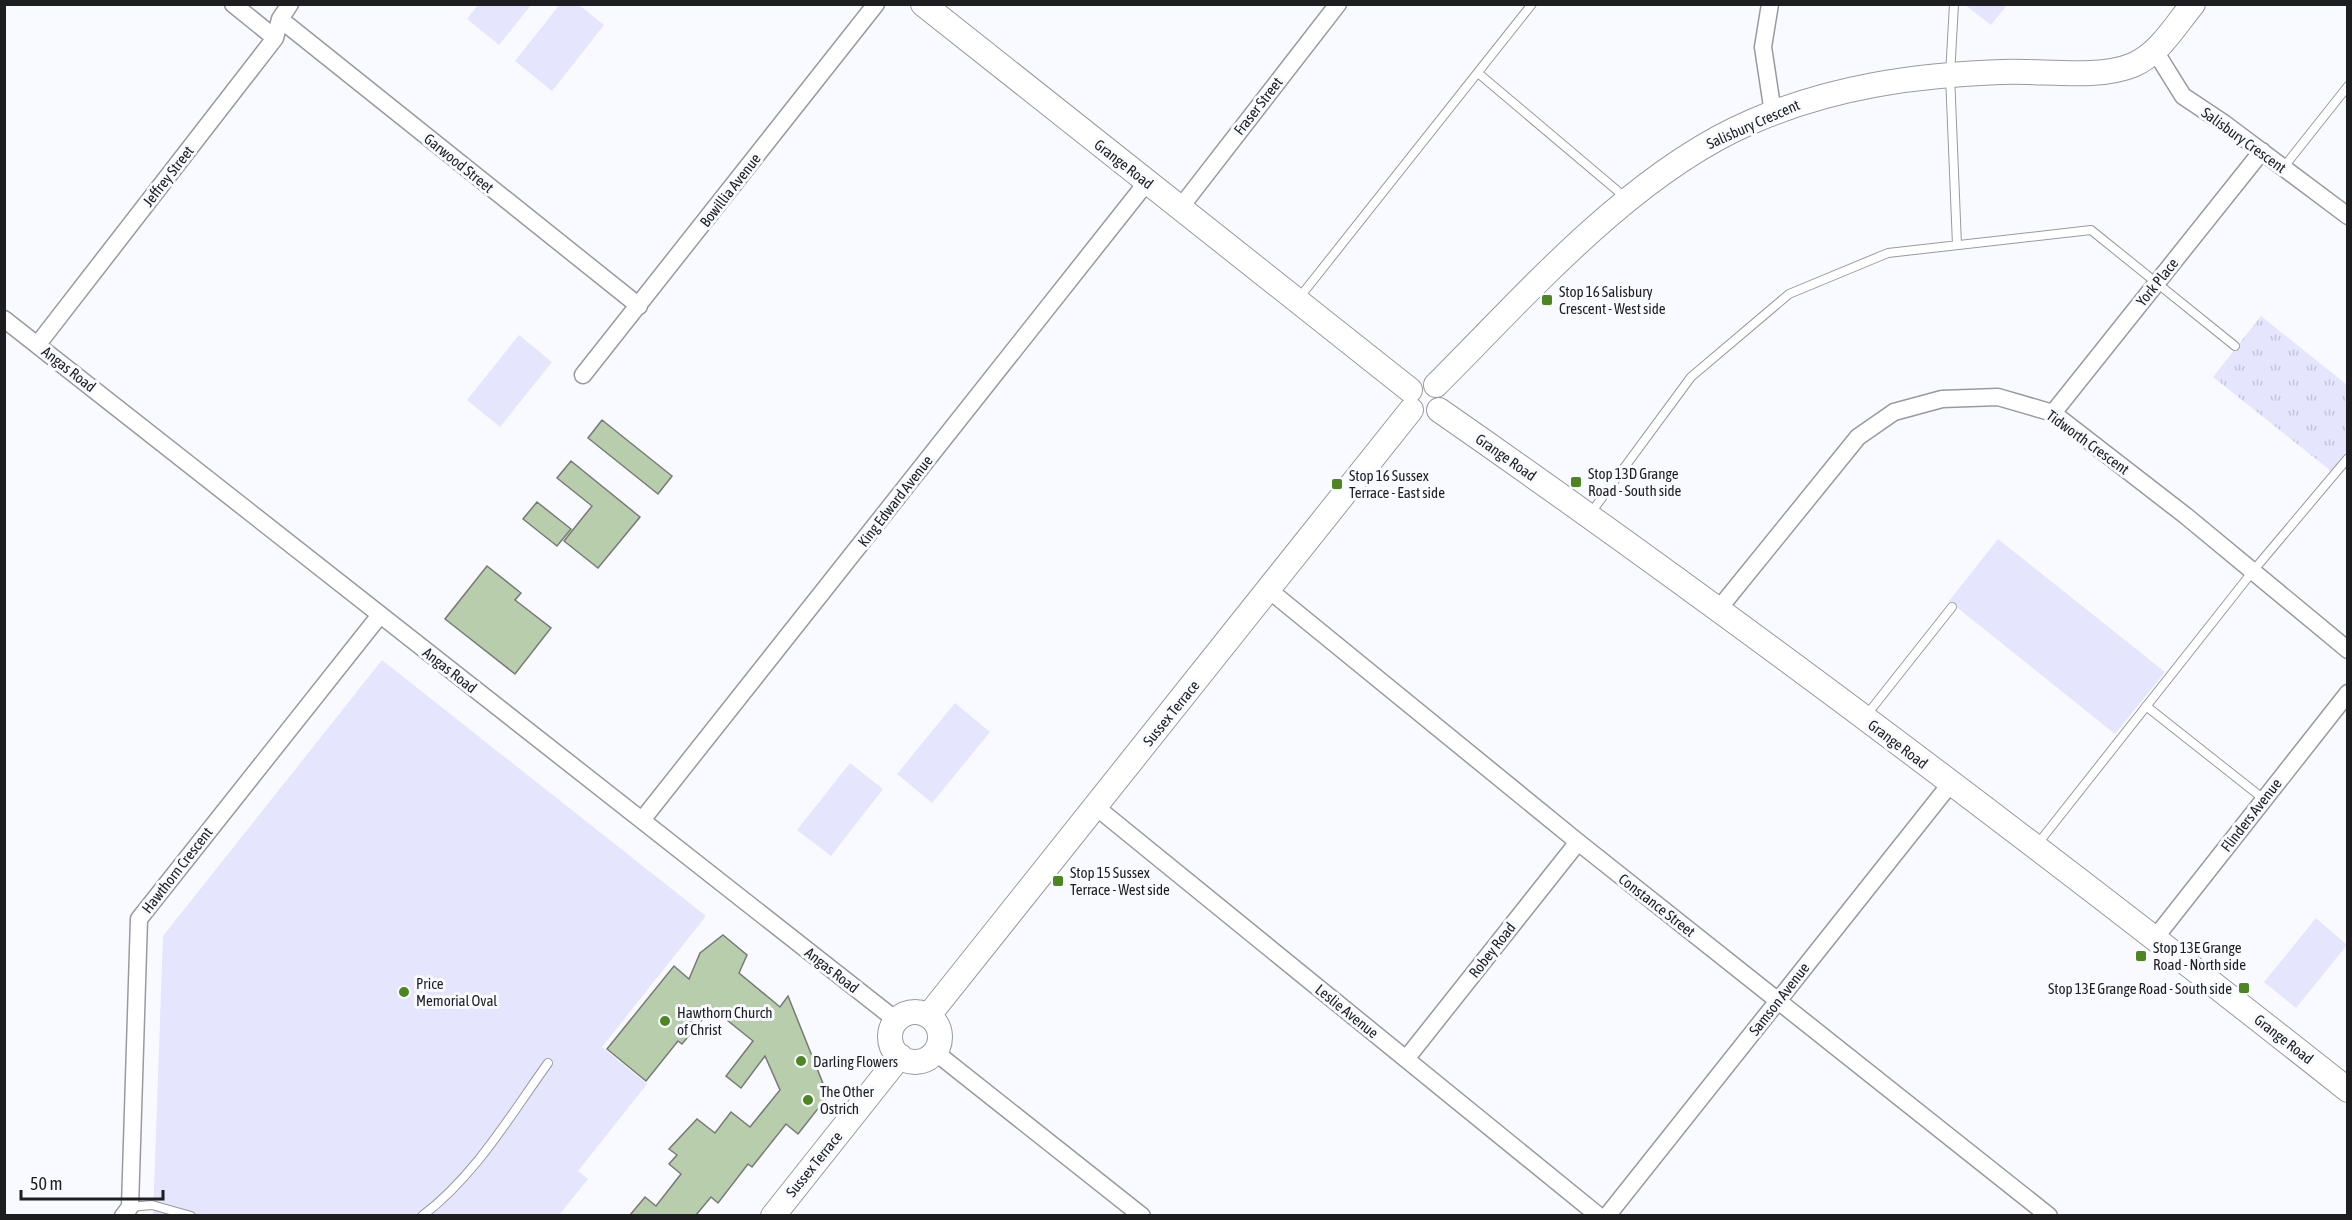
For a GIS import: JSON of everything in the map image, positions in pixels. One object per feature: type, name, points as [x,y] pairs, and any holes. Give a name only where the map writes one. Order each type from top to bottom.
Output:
[{"type":"street","points":[[234,4],[275,38]]},
{"type":"street","name":"Jeffrey Street","points":[[38,344],[275,38],[280,19],[290,4]]},
{"type":"street","name":"Bowillia Avenue","points":[[583,375],[876,4]]},
{"type":"street","name":"Fraser Street","points":[[1180,208],[1338,4]]},
{"type":"street","points":[[1770,4],[1763,47],[1773,112]]},
{"type":"street","points":[[2160,45],[2193,4]]},
{"type":"street","name":"Grange Road","points":[[931,7],[1297,301],[1411,400]]},
{"type":"street","name":"Garwood Street","points":[[280,19],[639,306]]},
{"type":"street","name":"Salisbury Crescent","points":[[1436,385],[1542,278],[1629,201],[1698,149],[1773,112],[1863,85],[1950,75],[2110,71],[2133,65],[2160,45],[2183,96],[2348,216]]},
{"type":"street","name":"York Place","points":[[2053,413],[2262,152]]},
{"type":"street","name":"King Edward Avenue","points":[[642,820],[1147,182]]},
{"type":"street","name":"Angas Road","points":[[4,319],[896,1020]]},
{"type":"street","points":[[1419,382],[1436,385],[1442,394],[1439,410],[1426,417],[1411,400],[1419,382]]},
{"type":"street","name":"Tidworth Crescent","points":[[1717,611],[1858,437],[1894,412],[1942,399],[1998,397],[2053,413],[2186,516],[2348,650]]},
{"type":"street","name":"Sussex Terrace","points":[[929,1015],[1269,590],[1411,400]]},
{"type":"street","name":"Grange Road","points":[[1439,410],[1589,515],[1951,783],[2155,938],[2348,1090]]},
{"type":"street","name":"Constance Street","points":[[1269,590],[1578,842],[2049,1215]]},
{"type":"street","name":"Hawthorn Crescent","points":[[126,1211],[139,919],[380,615]]},
{"type":"street","name":"Flinders Avenue","points":[[2155,938],[2348,693]]},
{"type":"street","name":"Samson Avenue","points":[[1607,1215],[1951,783]]},
{"type":"street","name":"Leslie Avenue","points":[[1096,807],[1599,1215]]},
{"type":"street","name":"Robey Road","points":[[1406,1059],[1578,842]]},
{"type":"street","points":[[912,1012],[929,1015],[939,1029],[941,1037],[936,1052],[923,1061],[915,1062],[900,1056],[892,1046],[890,1036],[896,1020],[912,1012]]},
{"type":"street","points":[[936,1052],[1142,1215]]},
{"type":"street","name":"Sussex Terrace","points":[[773,1215],[900,1056]]},
{"type":"lane","points":[[1297,301],[1532,4]]},
{"type":"lane","points":[[1954,4],[1950,75],[1957,245]]},
{"type":"lane","points":[[1478,72],[1629,201]]},
{"type":"lane","points":[[2283,168],[2348,86]]},
{"type":"lane","points":[[1589,515],[1691,377],[1789,294],[1888,253],[2091,230],[2235,346]]},
{"type":"lane","points":[[2036,847],[2253,572],[2348,458]]},
{"type":"lane","points":[[1864,719],[1953,607]]},
{"type":"lane","points":[[2146,706],[2264,799]]},
{"type":"lane","points":[[422,1215],[452,1191],[468,1173],[548,1063]]},
{"type":"lane","points":[[126,1211],[152,1205],[191,1215]]},
{"type":"green space","points":[[560,4],[579,5],[604,25],[552,91],[515,61]]},
{"type":"green space","points":[[478,5],[531,5],[499,45],[467,19]]},
{"type":"green space","points":[[1965,5],[2007,5],[1991,25]]},
{"type":"green space","points":[[2261,316],[2347,385],[2347,450],[2331,471],[2213,377]]},
{"type":"green space","points":[[519,335],[552,362],[500,427],[467,400]]},
{"type":"green space","points":[[1998,539],[2165,672],[2115,734],[1949,601]]},
{"type":"green space","name":"Price Memorial Oval","points":[[382,660],[706,916],[602,1047],[647,1084],[578,1171],[588,1179],[559,1215],[153,1216],[163,936]]},
{"type":"green space","points":[[955,703],[990,732],[932,803],[897,774]]},
{"type":"green space","points":[[850,763],[883,789],[831,856],[797,830]]},
{"type":"green space","points":[[2316,918],[2347,945],[2296,1008],[2264,982]]},
{"type":"building","points":[[602,420],[672,476],[658,494],[588,438]]},
{"type":"building","points":[[571,461],[640,517],[598,568],[564,541],[592,506],[557,478]]},
{"type":"building","points":[[537,502],[571,529],[557,546],[523,519]]},
{"type":"building","points":[[487,566],[521,593],[515,600],[551,628],[515,674],[445,619]]},
{"type":"building","points":[[723,935],[747,955],[739,973],[780,1007],[788,996],[828,1096],[798,1134],[786,1124],[752,1167],[748,1164],[718,1203],[711,1197],[696,1215],[630,1215],[645,1197],[656,1206],[681,1174],[669,1164],[677,1155],[669,1149],[697,1119],[715,1133],[731,1112],[750,1127],[780,1090],[765,1056],[741,1088],[726,1076],[753,1041],[712,1008],[682,1044],[678,1041],[646,1081],[607,1049],[674,966],[689,979],[700,953]]},
{"type":"place","name":"Stop 16 Salisbury Crescent - West side","points":[[1547,300]]},
{"type":"place","name":"Stop 13D Grange Road - South side","points":[[1576,482]]},
{"type":"place","name":"Stop 16 Sussex Terrace - East side","points":[[1337,484]]},
{"type":"place","name":"Stop 15 Sussex Terrace - West side","points":[[1058,881]]},
{"type":"place","name":"Stop 13E Grange Road - North side","points":[[2141,956]]},
{"type":"place","name":"Stop 13E Grange Road - South side","points":[[2244,988]]},
{"type":"place","name":"Price Memorial Oval","points":[[404,992]]},
{"type":"place","name":"Hawthorn Church of Christ","points":[[665,1021]]},
{"type":"place","name":"Darling Flowers","points":[[801,1061]]},
{"type":"place","name":"The Other Ostrich","points":[[808,1100]]}]
